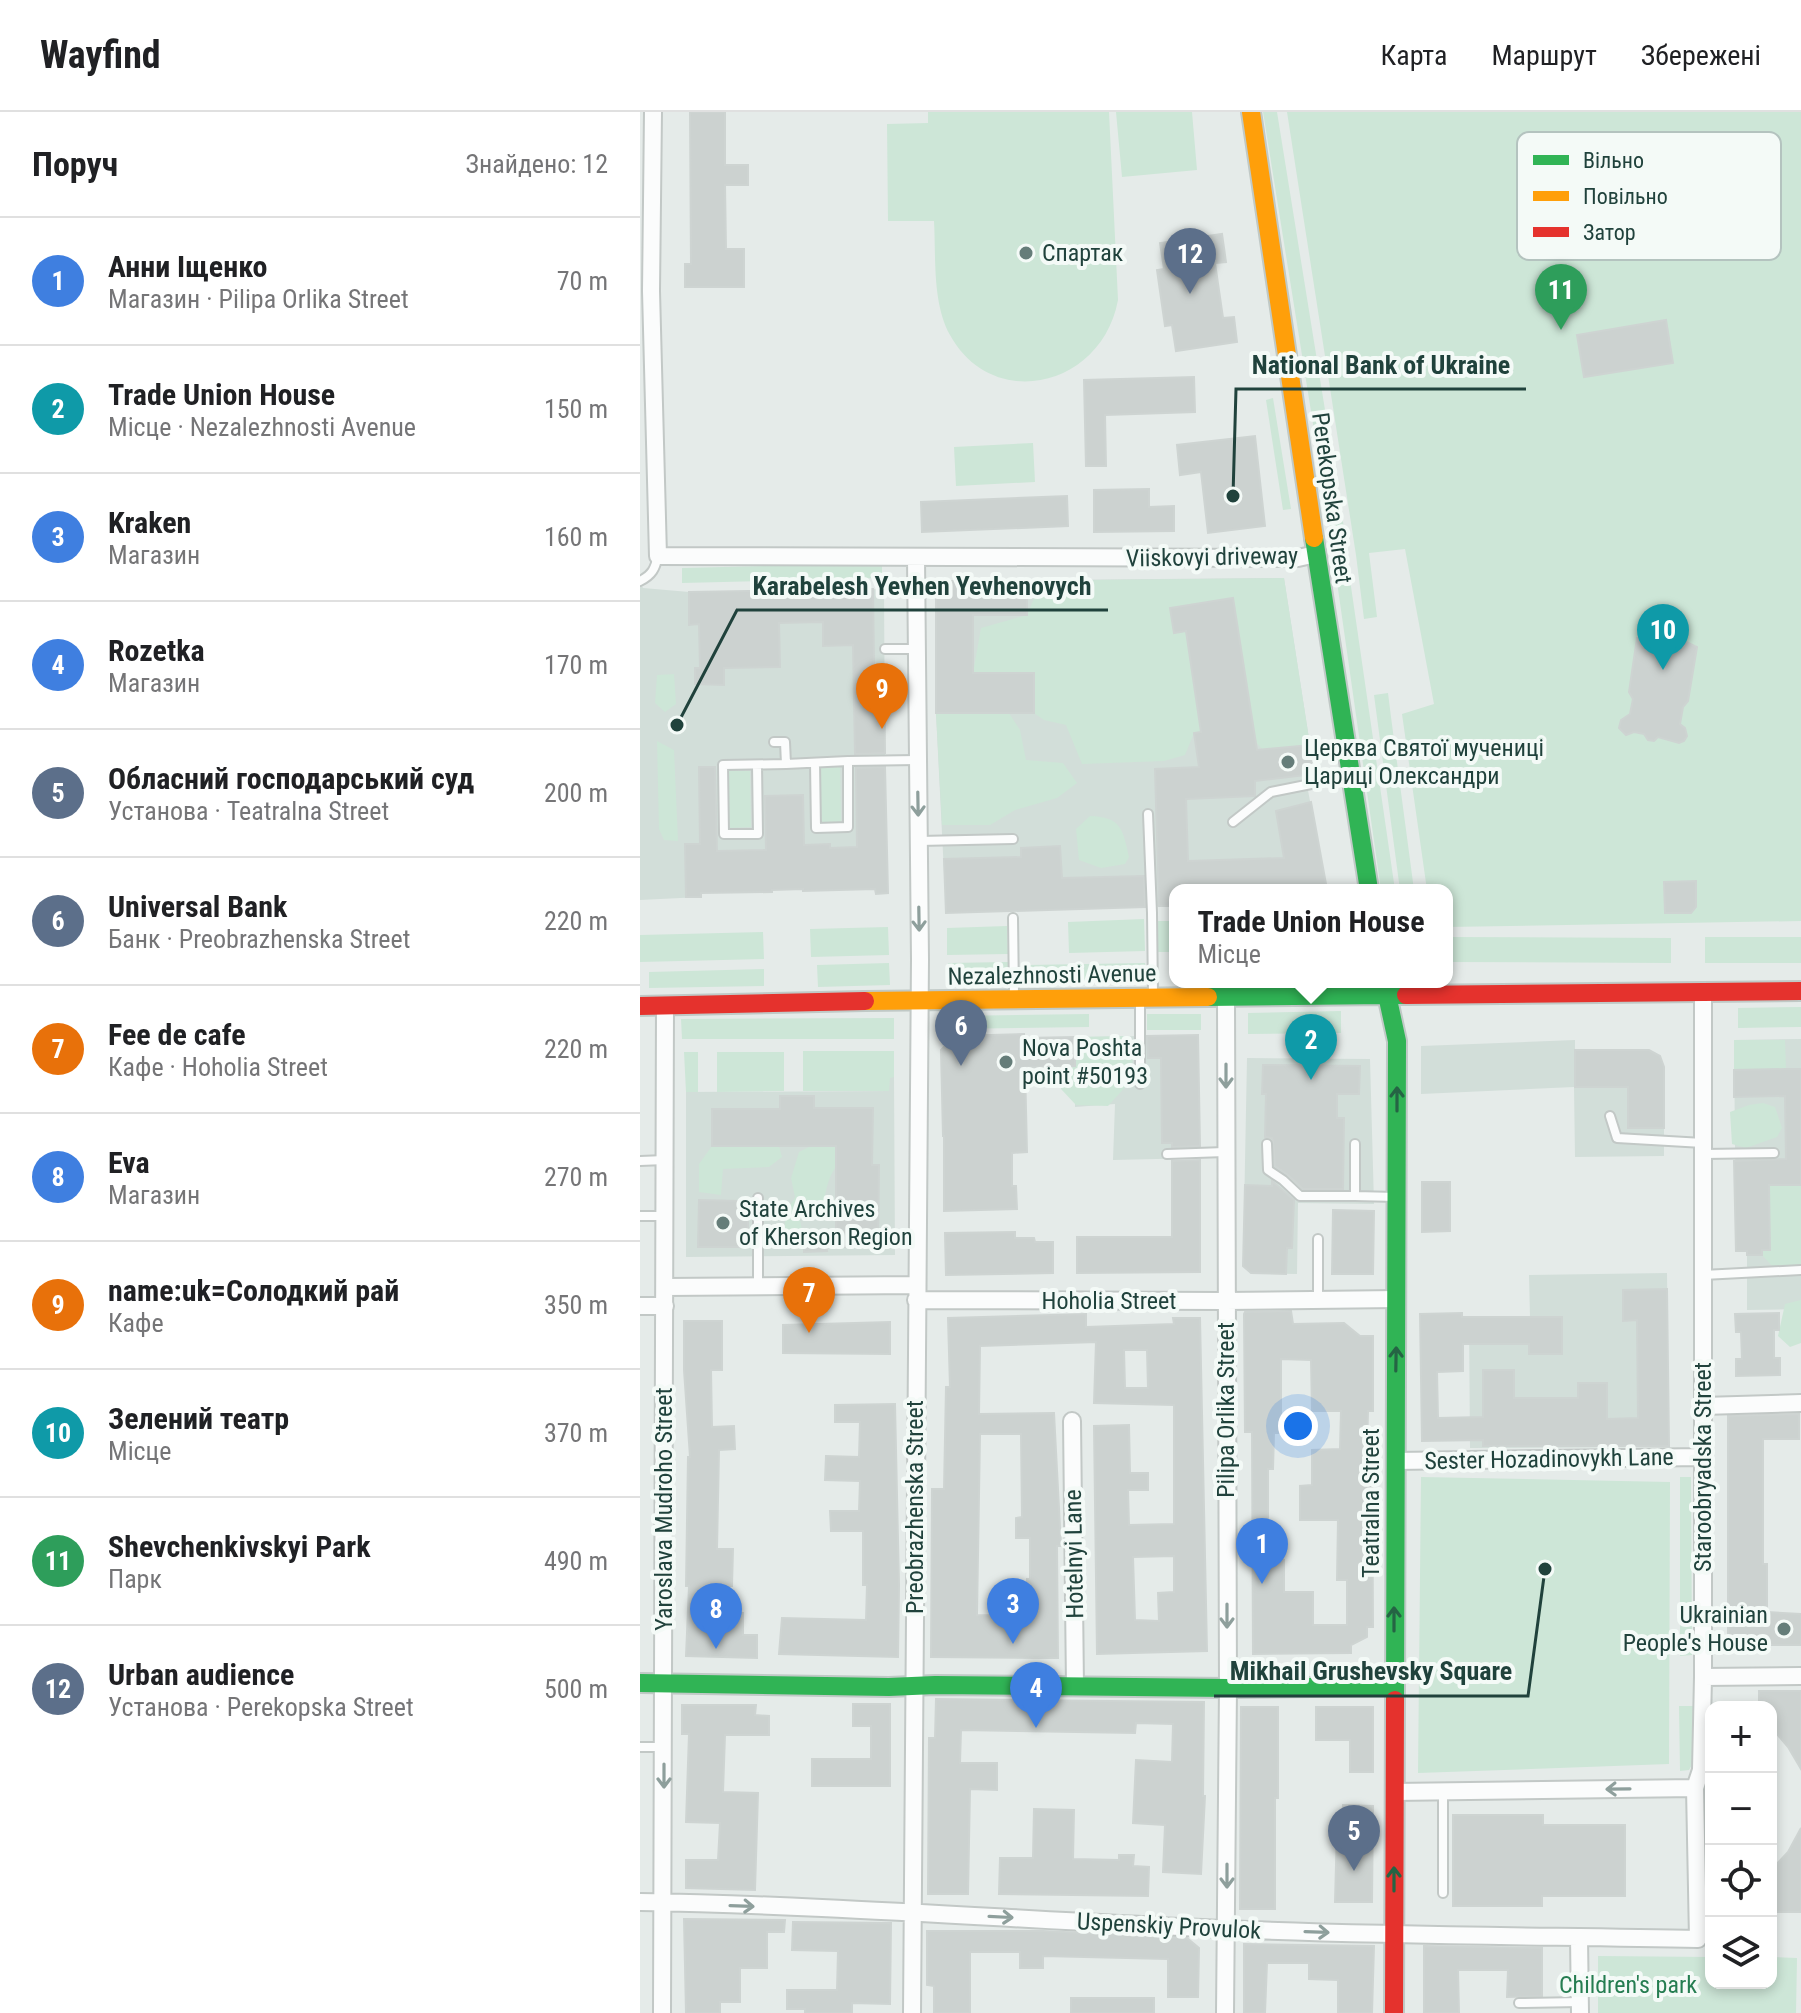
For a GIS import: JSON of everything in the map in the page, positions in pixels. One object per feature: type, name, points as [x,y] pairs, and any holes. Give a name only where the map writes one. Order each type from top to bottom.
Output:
[{"type":"street","points":[[653,112],[646,321],[658,556]]},
{"type":"street","name":"Perekopska Street","points":[[1251,112],[1368,884]]},
{"type":"street","name":"Viiskovyi driveway","points":[[658,556],[1298,558],[1316,554]]},
{"type":"street","name":"Preobrazhenska Street","points":[[912,2013],[919,1001],[916,558]]},
{"type":"street","name":"Nezalezhnosti Avenue","points":[[640,1006],[1226,998],[1386,989],[1703,993],[1801,991]]},
{"type":"street","name":"Teatralna Street","points":[[1386,989],[1397,1041],[1394,2013]]},
{"type":"street","name":"Staroobryadska Street","points":[[1698,1939],[1695,1788],[1701,1770],[1703,1677],[1703,993]]},
{"type":"street","name":"Pilipa Orlika Street","points":[[1225,2013],[1228,1688],[1226,998]]},
{"type":"street","name":"Yaroslava Mudroho Street","points":[[662,2013],[665,1006]]},
{"type":"street","name":"Hoholia Street","points":[[665,1287],[758,1286],[1226,1301],[1397,1299]]},
{"type":"street","points":[[640,1306],[665,1306]]},
{"type":"street","points":[[1703,1406],[1801,1403]]},
{"type":"street","name":"Hotelnyi Lane","points":[[1072,1421],[1075,1687]]},
{"type":"street","name":"Sester Hozadinovykh Lane","points":[[1395,1461],[1702,1457]]},
{"type":"street","points":[[1703,1677],[1801,1676]]},
{"type":"street","points":[[640,1683],[889,1687],[1394,1686]]},
{"type":"street","points":[[1394,1792],[1695,1788]]},
{"type":"street","name":"Uspenskiy Provulok","points":[[640,1902],[1394,1935],[1698,1939]]},
{"type":"street","points":[[1579,1937],[1580,2008]]},
{"type":"lane","points":[[640,581],[656,568],[658,556]]},
{"type":"lane","points":[[885,649],[916,649]]},
{"type":"lane","points":[[774,742],[785,742],[786,764]]},
{"type":"lane","points":[[757,765],[758,834],[724,834],[723,765],[917,760]]},
{"type":"lane","points":[[815,763],[816,828],[848,827],[848,761]]},
{"type":"lane","points":[[1233,822],[1271,792],[1351,776]]},
{"type":"lane","points":[[1140,1084],[1152,913],[1148,814]]},
{"type":"lane","points":[[919,841],[1013,839]]},
{"type":"lane","points":[[1013,918],[1014,1000]]},
{"type":"lane","points":[[1610,1116],[1617,1138],[1774,1153]]},
{"type":"lane","points":[[1267,1144],[1268,1170],[1300,1196],[1397,1197]]},
{"type":"lane","points":[[1355,1144],[1355,1196]]},
{"type":"lane","points":[[1167,1154],[1225,1152]]},
{"type":"lane","points":[[640,1161],[665,1160]]},
{"type":"lane","points":[[758,1198],[758,1286]]},
{"type":"lane","points":[[640,1216],[665,1216]]},
{"type":"lane","points":[[1318,1239],[1318,1299]]},
{"type":"lane","points":[[1703,1275],[1801,1270]]},
{"type":"lane","points":[[640,1747],[664,1747]]},
{"type":"lane","points":[[1443,1791],[1443,1893]]},
{"type":"lane","points":[[1519,2003],[1580,2008]]},
{"type":"shaded area","points":[[1284,578],[1310,745],[1263,750],[1266,779],[1305,775],[1326,884],[1169,884],[1169,906],[946,913],[936,713],[936,581]]},
{"type":"shaded area","points":[[640,582],[643,588],[689,592],[884,589],[888,893],[876,894],[875,889],[772,890],[640,900]]},
{"type":"shaded area","points":[[1024,1034],[1029,1038],[1198,1035],[1200,1158],[1113,1160],[1115,1104],[1075,1107],[1075,1066],[1025,1068],[1027,1152],[945,1154],[941,1050],[955,1036]]},
{"type":"shaded area","points":[[1801,1039],[1801,1309],[1747,1310],[1747,1251],[1736,1251],[1734,1040]]},
{"type":"shaded area","points":[[1575,1040],[1575,1050],[1649,1050],[1660,1056],[1664,1067],[1664,1156],[1575,1157],[1574,1087],[1421,1094],[1421,1046]]},
{"type":"shaded area","points":[[1247,1058],[1370,1059],[1374,1204],[1298,1203],[1297,1274],[1251,1273],[1243,1266]]},
{"type":"shaded area","points":[[889,1077],[894,1077],[895,1255],[686,1257],[686,1092],[889,1091]]},
{"type":"shaded area","points":[[1667,1273],[1669,1447],[1470,1448],[1469,1317],[1530,1317],[1529,1275]]},
{"type":"green space","name":"Спартак","points":[[928,112],[1109,112],[1118,300],[1108,330],[1091,353],[1069,370],[1044,379],[1018,381],[992,375],[969,359],[950,335],[940,309],[934,221],[888,221],[887,124],[928,123]]},
{"type":"green space","points":[[1116,112],[1192,112],[1197,170],[1122,177]]},
{"type":"green space","points":[[1263,112],[1277,112],[1345,534],[1331,536]]},
{"type":"green space","points":[[1287,112],[1801,112],[1801,921],[1453,927],[1453,884],[1426,884],[1402,714],[1434,704],[1405,549],[1369,553],[1377,617],[1364,619]]},
{"type":"green space","points":[[1273,398],[1291,509],[1283,510],[1266,400]]},
{"type":"green space","points":[[1033,443],[1035,482],[956,486],[954,447]]},
{"type":"green space","points":[[1346,552],[1394,884],[1380,884],[1333,554]]},
{"type":"green space","points":[[882,563],[882,578],[682,583],[682,568]]},
{"type":"green space","points":[[1284,578],[1310,745],[1263,750],[1255,741],[1233,598],[1170,608],[1186,631],[1201,732],[1194,733],[1185,755],[1164,761],[1082,764],[1066,725],[1044,720],[1034,713],[1034,673],[973,673],[981,628],[1027,615],[1039,587],[1096,580]]},
{"type":"green space","points":[[674,674],[676,704],[665,712],[655,703],[657,675]]},
{"type":"green space","points":[[1388,693],[1413,884],[1399,884],[1374,695]]},
{"type":"green space","points":[[936,713],[1009,713],[1020,730],[1026,760],[1063,763],[1077,783],[1057,798],[1015,810],[990,825],[942,825]]},
{"type":"green space","points":[[657,741],[674,750],[678,841],[664,840],[659,829]]},
{"type":"green space","points":[[818,766],[840,766],[841,822],[818,822]]},
{"type":"green space","points":[[728,771],[750,771],[751,827],[728,828]]},
{"type":"green space","points":[[1090,816],[1108,819],[1119,826],[1129,857],[1125,864],[1101,868],[1079,860],[1076,829]]},
{"type":"green space","points":[[1144,919],[1145,951],[1069,953],[1068,922]]},
{"type":"green space","points":[[1157,921],[1169,921],[1169,952],[1158,952]]},
{"type":"green space","points":[[1007,926],[1008,954],[947,955],[947,928]]},
{"type":"green space","points":[[888,927],[889,955],[811,957],[810,929]]},
{"type":"green space","points":[[763,932],[764,959],[640,962],[640,935]]},
{"type":"green space","points":[[1453,937],[1671,938],[1671,963],[1453,962]]},
{"type":"green space","points":[[1705,937],[1801,937],[1801,963],[1705,963]]},
{"type":"green space","points":[[1008,962],[1009,982],[948,983],[948,963]]},
{"type":"green space","points":[[889,963],[890,985],[818,987],[817,965]]},
{"type":"green space","points":[[1145,963],[1146,980],[1027,982],[1027,965]]},
{"type":"green space","points":[[764,969],[764,986],[649,988],[649,972]]},
{"type":"green space","points":[[1801,1007],[1801,1027],[1738,1028],[1738,1008]]},
{"type":"green space","points":[[1341,1011],[1341,1033],[1248,1034],[1248,1013]]},
{"type":"green space","points":[[1089,1014],[1089,1027],[949,1029],[949,1016]]},
{"type":"green space","points":[[1147,1014],[1201,1014],[1201,1030],[1147,1030]]},
{"type":"green space","points":[[894,1018],[894,1039],[682,1039],[681,1019]]},
{"type":"green space","points":[[1130,1036],[1133,1058],[1129,1083],[1108,1106],[1076,1105],[1061,1089],[1062,1073],[1075,1066],[1075,1037]]},
{"type":"green space","points":[[1734,1040],[1785,1040],[1786,1069],[1734,1070]]},
{"type":"green space","points":[[803,1051],[894,1051],[894,1077],[890,1078],[889,1091],[803,1091]]},
{"type":"green space","points":[[684,1052],[698,1052],[698,1092],[686,1092]]},
{"type":"green space","points":[[717,1052],[784,1052],[784,1091],[717,1092]]},
{"type":"green space","points":[[1763,1103],[1775,1107],[1782,1128],[1777,1137],[1746,1148],[1732,1144],[1730,1112]]},
{"type":"green space","points":[[712,1146],[779,1146],[782,1157],[769,1167],[723,1169],[721,1195],[699,1192],[699,1164]]},
{"type":"green space","points":[[811,1146],[852,1146],[833,1171],[824,1201],[799,1215],[804,1240],[783,1240],[786,1213],[795,1197],[791,1178],[799,1152]]},
{"type":"green space","points":[[1769,1185],[1801,1185],[1801,1266],[1774,1268],[1762,1255],[1762,1250],[1770,1249]]},
{"type":"green space","points":[[1801,1300],[1801,1343],[1790,1347],[1778,1336],[1785,1304]]},
{"type":"green space","points":[[1421,1477],[1670,1482],[1669,1764],[1418,1773]]},
{"type":"green space","points":[[1680,1477],[1691,1477],[1692,1655],[1680,1656]]},
{"type":"green space","points":[[1679,1706],[1693,1706],[1693,1763],[1689,1770],[1680,1771]]},
{"type":"green space","name":"Children's park","points":[[1598,1956],[1705,1957],[1705,1989],[1777,1989],[1777,1957],[1797,1958],[1796,2013],[1598,2013]]},
{"type":"building","points":[[690,112],[725,112],[725,165],[748,165],[748,185],[725,185],[726,249],[744,249],[744,287],[685,287],[685,264],[691,264]]},
{"type":"building","points":[[1222,234],[1226,262],[1215,263],[1223,318],[1234,317],[1237,342],[1176,351],[1172,325],[1165,326],[1157,270],[1164,269],[1160,243]]},
{"type":"building","points":[[1666,320],[1673,363],[1584,377],[1577,335]]},
{"type":"building","points":[[1194,377],[1195,412],[1105,415],[1106,466],[1086,466],[1084,380]]},
{"type":"building","points":[[1255,436],[1265,526],[1208,533],[1201,472],[1180,475],[1177,445]]},
{"type":"building","points":[[1149,489],[1149,507],[1174,506],[1174,531],[1094,532],[1094,490]]},
{"type":"building","points":[[1067,496],[1068,526],[922,532],[921,502]]},
{"type":"building","points":[[936,581],[1027,581],[1027,615],[973,615],[973,673],[1034,673],[1034,713],[936,713]]},
{"type":"building","points":[[873,589],[874,665],[884,664],[885,753],[855,754],[853,645],[823,646],[823,622],[779,623],[780,667],[724,668],[724,685],[695,684],[695,668],[700,668],[699,624],[689,625],[689,592]]},
{"type":"building","points":[[1233,598],[1257,750],[1310,745],[1313,774],[1255,781],[1255,796],[1186,799],[1188,861],[1284,858],[1276,811],[1311,802],[1326,884],[1169,884],[1169,906],[1159,906],[1155,769],[1199,767],[1194,733],[1201,732],[1186,631],[1174,633],[1170,608]]},
{"type":"building","points":[[1654,626],[1685,632],[1684,641],[1697,647],[1688,701],[1683,707],[1680,724],[1687,736],[1679,743],[1658,737],[1654,741],[1648,740],[1644,734],[1634,732],[1626,735],[1619,728],[1621,720],[1630,714],[1633,699],[1629,692],[1637,638],[1652,636]]},
{"type":"building","points":[[699,767],[715,767],[717,851],[766,850],[765,796],[803,795],[804,845],[857,847],[856,768],[885,767],[888,893],[876,894],[875,889],[803,889],[701,893],[701,897],[686,897],[685,844],[700,844]]},
{"type":"building","points":[[1060,846],[1062,878],[1144,876],[1145,907],[946,913],[944,859],[1021,857],[1021,848]]},
{"type":"building","points":[[1696,881],[1696,907],[1691,913],[1665,913],[1664,882]]},
{"type":"building","points":[[1024,1034],[1024,1038],[1075,1037],[1075,1066],[1025,1067],[1027,1152],[1012,1153],[1012,1186],[1016,1186],[1017,1209],[944,1211],[941,1050],[955,1036]]},
{"type":"building","points":[[1198,1035],[1200,1146],[1172,1147],[1172,1143],[1162,1143],[1161,1058],[1148,1058],[1147,1036]]},
{"type":"building","points":[[1575,1050],[1649,1050],[1660,1056],[1664,1067],[1664,1128],[1628,1128],[1628,1087],[1575,1087]]},
{"type":"building","points":[[1263,1065],[1360,1066],[1359,1094],[1337,1094],[1337,1118],[1344,1118],[1343,1189],[1303,1189],[1275,1166],[1272,1138],[1265,1137]]},
{"type":"building","points":[[1801,1069],[1801,1185],[1769,1185],[1770,1250],[1762,1250],[1762,1255],[1747,1255],[1747,1251],[1736,1251],[1734,1161],[1786,1159],[1785,1096],[1734,1097],[1734,1070]]},
{"type":"building","points":[[780,1096],[814,1096],[814,1108],[873,1108],[872,1165],[879,1165],[878,1247],[836,1247],[836,1146],[712,1146],[712,1109],[780,1109]]},
{"type":"building","points":[[1200,1160],[1200,1272],[1077,1273],[1077,1237],[1172,1237],[1172,1161]]},
{"type":"building","points":[[1272,1181],[1294,1200],[1292,1248],[1287,1248],[1286,1274],[1251,1273],[1243,1266],[1245,1185],[1272,1186]]},
{"type":"building","points":[[1422,1182],[1450,1182],[1450,1231],[1422,1232]]},
{"type":"building","name":"State Archives of Kherson Region","points":[[699,1200],[741,1201],[740,1217],[748,1217],[748,1230],[740,1230],[740,1247],[698,1247]]},
{"type":"building","points":[[1333,1210],[1374,1211],[1373,1274],[1332,1274]]},
{"type":"building","points":[[1015,1232],[1015,1238],[1053,1242],[1053,1273],[946,1275],[945,1233]]},
{"type":"building","points":[[804,1240],[826,1240],[827,1251],[804,1252]]},
{"type":"building","points":[[1667,1289],[1669,1446],[1483,1446],[1483,1440],[1422,1441],[1420,1314],[1562,1317],[1562,1354],[1529,1354],[1529,1344],[1463,1344],[1463,1371],[1437,1372],[1438,1418],[1483,1417],[1483,1370],[1514,1370],[1514,1398],[1578,1398],[1578,1383],[1607,1383],[1607,1419],[1638,1418],[1637,1320],[1623,1321],[1623,1290]]},
{"type":"building","points":[[1291,1311],[1293,1324],[1344,1323],[1360,1336],[1373,1336],[1373,1411],[1368,1411],[1367,1448],[1372,1448],[1373,1627],[1367,1627],[1367,1637],[1351,1645],[1351,1653],[1253,1654],[1252,1432],[1245,1432],[1245,1312]],"holes":[[[1281,1359],[1311,1360],[1312,1411],[1341,1411],[1340,1449],[1312,1450],[1312,1485],[1300,1486],[1300,1520],[1338,1520],[1337,1580],[1347,1580],[1347,1625],[1313,1625],[1313,1592],[1284,1592],[1284,1560],[1276,1560],[1275,1546],[1268,1546],[1268,1469],[1273,1469],[1274,1433],[1281,1433]]]},
{"type":"building","points":[[1779,1313],[1779,1330],[1774,1330],[1774,1358],[1780,1358],[1780,1375],[1736,1376],[1736,1359],[1742,1359],[1741,1332],[1736,1332],[1735,1314]]},
{"type":"building","points":[[1086,1314],[1086,1327],[1174,1324],[1173,1318],[1200,1318],[1207,1651],[1097,1654],[1094,1426],[1129,1425],[1130,1473],[1148,1473],[1148,1490],[1128,1490],[1129,1525],[1174,1524],[1174,1405],[1094,1403],[1096,1342],[980,1346],[979,1414],[1054,1413],[1061,1546],[1057,1546],[1058,1658],[931,1657],[932,1489],[944,1489],[946,1387],[950,1387],[948,1318]],"holes":[[[1124,1350],[1147,1350],[1148,1388],[1125,1388]],[[980,1434],[1021,1434],[1022,1517],[1016,1518],[1016,1538],[1030,1538],[1030,1579],[1027,1579],[1025,1616],[977,1615]],[[1174,1556],[1174,1592],[1158,1593],[1159,1621],[1135,1620],[1133,1557]]]},
{"type":"building","points":[[684,1321],[722,1321],[722,1370],[711,1370],[712,1427],[734,1426],[735,1449],[719,1450],[717,1549],[733,1549],[732,1586],[702,1586],[702,1612],[743,1613],[743,1635],[757,1635],[757,1658],[686,1656],[690,1457]]},
{"type":"building","points":[[890,1322],[890,1354],[783,1353],[783,1325]]},
{"type":"building","points":[[895,1404],[898,1657],[779,1654],[782,1618],[866,1620],[863,1531],[831,1531],[830,1511],[859,1511],[860,1481],[825,1480],[826,1456],[859,1457],[860,1422],[835,1422],[835,1405]]},
{"type":"building","points":[[1799,1414],[1799,1439],[1763,1439],[1763,1564],[1767,1564],[1767,1612],[1801,1614],[1801,1645],[1728,1645],[1728,1416]]},
{"type":"building","points":[[1759,1691],[1801,1691],[1801,1769],[1777,1734],[1777,1701],[1759,1701]]},
{"type":"building","points":[[936,1699],[1204,1702],[1205,1796],[1201,1874],[1163,1872],[1165,1825],[1133,1823],[1136,1760],[1172,1762],[1173,1724],[1136,1723],[1135,1733],[961,1730],[960,1763],[997,1763],[997,1790],[970,1789],[968,1894],[928,1894],[929,1738],[935,1738]]},
{"type":"building","points":[[853,1704],[890,1704],[890,1786],[812,1786],[812,1759],[871,1759],[871,1726],[853,1726]]},
{"type":"building","points":[[682,1705],[756,1705],[755,1715],[769,1716],[769,1735],[725,1735],[723,1792],[758,1793],[755,1890],[686,1888],[686,1860],[718,1860],[720,1823],[686,1822],[689,1734],[682,1734]]},
{"type":"building","points":[[1241,1707],[1278,1707],[1275,1909],[1240,1909]]},
{"type":"building","points":[[1316,1707],[1373,1707],[1373,1772],[1350,1772],[1350,1740],[1316,1740]]},
{"type":"building","points":[[1343,1805],[1373,1806],[1372,1902],[1335,1902],[1337,1828],[1342,1829]]},
{"type":"building","points":[[1034,1809],[1074,1810],[1073,1859],[1119,1860],[1119,1855],[1134,1855],[1133,1866],[1149,1867],[1148,1896],[999,1894],[1000,1858],[1033,1858]]},
{"type":"building","points":[[1453,1815],[1543,1815],[1543,1825],[1625,1825],[1625,1896],[1542,1896],[1542,1906],[1453,1906]]},
{"type":"building","points":[[1801,1828],[1801,1912],[1777,1912],[1777,1864],[1788,1852]]},
{"type":"building","points":[[684,1919],[785,1920],[784,1932],[767,1932],[767,1968],[740,1968],[740,2002],[720,2002],[720,2013],[686,2013]]},
{"type":"building","points":[[793,1922],[891,1923],[890,2004],[852,2003],[852,2013],[805,2013],[805,2009],[787,2009],[787,1990],[837,1990],[838,1951],[792,1950]]},
{"type":"building","points":[[927,1931],[1043,1931],[1187,1938],[1199,1948],[1198,1997],[1168,1997],[1168,1959],[1043,1956],[1043,1968],[1020,1968],[1020,1952],[970,1952],[970,2013],[934,2013],[934,1986],[927,1985]]},
{"type":"building","points":[[1244,1944],[1374,1946],[1372,2013],[1338,2013],[1338,1980],[1309,1979],[1309,1963],[1267,1963],[1265,2013],[1244,2013]]},
{"type":"building","points":[[1424,1946],[1542,1948],[1542,1996],[1507,1997],[1508,1970],[1458,1970],[1459,2013],[1424,2013]]},
{"type":"building","points":[[1071,1998],[1154,1998],[1154,2013],[1071,2013]]},
{"type":"traffic: fast","points":[[1314,538],[1368,884]]},
{"type":"traffic: fast","points":[[1208,997],[1387,995],[1385,988]]},
{"type":"traffic: fast","points":[[1395,1700],[1397,1041],[1387,995],[1406,995]]},
{"type":"traffic: fast","points":[[640,1683],[889,1687],[1394,1686]]},
{"type":"traffic: slow","points":[[1251,112],[1314,538]]},
{"type":"traffic: slow","points":[[865,1001],[1208,997]]},
{"type":"traffic: jam","points":[[1406,995],[1801,991]]},
{"type":"traffic: jam","points":[[640,1006],[865,1001]]},
{"type":"traffic: jam","points":[[1394,2013],[1395,1700]]},
{"type":"place","name":"Спартак","points":[[1026,253]]},
{"type":"place","name":"Urban audience","points":[[1190,294]]},
{"type":"place","name":"Shevchenkivskyi Park","points":[[1561,330]]},
{"type":"place","name":"National Bank of Ukraine","points":[[1233,496]]},
{"type":"place","name":"Зелений театр","points":[[1663,670]]},
{"type":"place","name":"Karabelesh Yevhen Yevhenovych","points":[[677,725]]},
{"type":"place","name":"name:uk=Солодкий рай","points":[[882,729]]},
{"type":"place","name":"Церква Святої мучениці Цариці Олександри","points":[[1288,762]]},
{"type":"place","name":"Nova Poshta point #50193","points":[[1006,1062]]},
{"type":"place","name":"Universal Bank","points":[[961,1066]]},
{"type":"place","name":"Trade Union House","points":[[1311,1080]]},
{"type":"place","name":"State Archives of Kherson Region","points":[[723,1223]]},
{"type":"place","name":"Fee de cafe","points":[[809,1333]]},
{"type":"place","name":"Mikhail Grushevsky Square","points":[[1545,1569]]},
{"type":"place","name":"Анни Іщенко","points":[[1262,1584]]},
{"type":"place","name":"Ukrainian People's House","points":[[1784,1629]]},
{"type":"place","name":"Kraken","points":[[1013,1644]]},
{"type":"place","name":"Eva","points":[[716,1649]]},
{"type":"place","name":"Rozetka","points":[[1036,1728]]},
{"type":"place","name":"Обласний господарський суд","points":[[1354,1871]]}]
